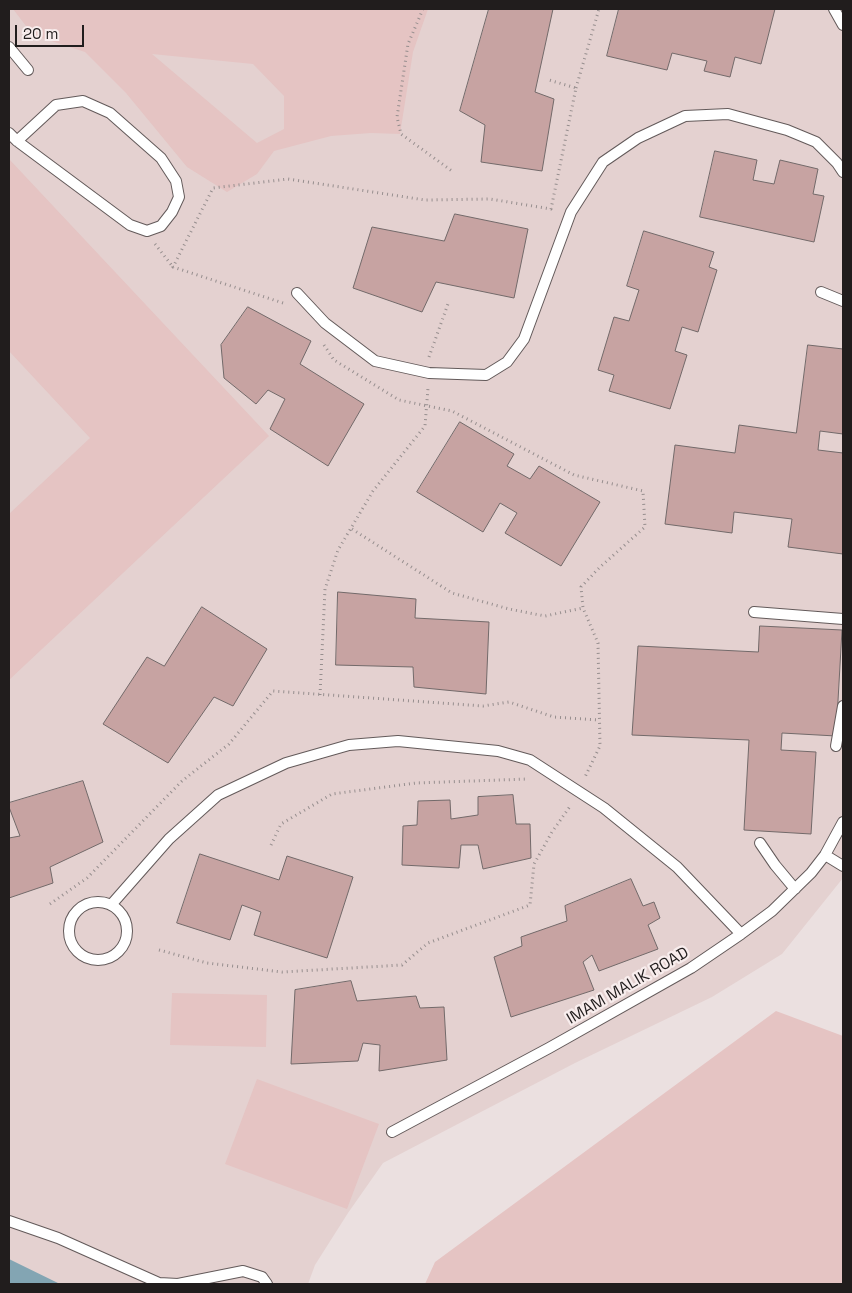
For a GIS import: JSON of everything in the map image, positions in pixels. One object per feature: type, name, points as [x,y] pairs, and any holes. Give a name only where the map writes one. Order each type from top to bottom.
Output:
[{"type":"lane","points":[[834,9],[843,25]]},
{"type":"lane","points":[[9,47],[28,70]]},
{"type":"lane","points":[[9,133],[18,141],[130,225],[147,231],[161,226],[172,212],[179,197],[176,181],[161,158],[110,113],[84,101],[56,105],[18,141]]},
{"type":"lane","points":[[297,293],[325,323],[375,361],[429,373],[486,375],[507,362],[524,339],[571,212],[603,162],[638,138],[686,116],[728,114],[787,130],[816,142],[837,163],[843,172]]},
{"type":"lane","points":[[820,292],[843,301]]},
{"type":"lane","points":[[754,612],[843,619]]},
{"type":"lane","points":[[836,746],[843,706]]},
{"type":"lane","points":[[111,905],[169,839],[218,795],[286,763],[350,745],[398,741],[498,751],[530,760],[604,808],[677,867],[741,934]]},
{"type":"lane","name":"IMAM MALIK ROAD","points":[[392,1132],[549,1048],[682,973],[741,934],[772,911],[795,889],[825,855],[843,822]]},
{"type":"lane","points":[[760,843],[774,865],[795,889]]},
{"type":"lane","points":[[825,855],[843,866]]},
{"type":"lane","points":[[96,902],[111,905],[121,913],[126,922],[125,942],[117,954],[108,959],[97,961],[87,959],[77,952],[71,944],[68,934],[69,923],[75,912],[83,906],[96,902]]},
{"type":"lane","points":[[9,1221],[58,1238],[159,1284],[178,1284],[243,1271],[262,1277],[267,1284]]},
{"type":"path","points":[[423,9],[408,44],[397,117],[401,134],[452,171]]},
{"type":"path","points":[[173,267],[213,188],[288,179],[425,200],[490,199],[551,209],[576,88],[599,9]]},
{"type":"path","points":[[549,80],[576,88]]},
{"type":"path","points":[[147,231],[160,252],[173,267],[282,302],[290,308]]},
{"type":"path","points":[[430,354],[449,301]]},
{"type":"path","points":[[158,950],[207,963],[282,972],[402,965],[428,943],[530,905],[534,864],[552,832],[576,798],[578,790],[600,746],[598,643],[583,608],[581,587],[599,568],[645,527],[642,490],[574,475],[452,411],[399,400],[334,360],[320,339]]},
{"type":"path","points":[[320,695],[325,589],[338,550],[373,491],[425,426],[428,390]]},
{"type":"path","points":[[352,529],[452,593],[509,609],[545,616],[583,608]]},
{"type":"path","points":[[271,845],[281,824],[332,794],[416,783],[535,779]]},
{"type":"shaded area","points":[[9,9],[843,9],[843,878],[782,954],[712,997],[575,1063],[383,1163],[315,1265],[308,1284],[9,1284]]},
{"type":"shaded area","points":[[13,9],[428,9],[413,52],[400,134],[371,133],[331,136],[274,151],[257,174],[227,192],[187,167],[126,93],[85,52],[33,35]],"holes":[[[152,54],[253,64],[284,96],[284,129],[257,143]]]},
{"type":"shaded area","points":[[9,159],[269,436],[9,680],[9,514],[90,438],[9,351]]},
{"type":"shaded area","points":[[172,993],[267,995],[266,1047],[170,1045]]},
{"type":"shaded area","points":[[776,1011],[843,1036],[843,1284],[425,1284],[435,1262]]},
{"type":"shaded area","points":[[257,1079],[379,1124],[347,1209],[225,1164]]},
{"type":"water","points":[[9,1259],[13,1261],[60,1284],[9,1284]]},
{"type":"building","points":[[489,9],[553,9],[535,92],[554,99],[542,171],[481,162],[485,125],[460,111]]},
{"type":"building","points":[[619,9],[775,9],[761,64],[735,57],[730,77],[704,71],[707,61],[672,53],[667,70],[607,56]]},
{"type":"building","points":[[715,151],[757,160],[753,180],[774,184],[780,160],[818,169],[813,194],[824,196],[814,242],[700,217]]},
{"type":"building","points":[[455,214],[528,229],[514,298],[436,282],[422,312],[353,288],[372,227],[444,241]]},
{"type":"building","points":[[644,231],[714,252],[709,267],[717,270],[698,332],[682,327],[675,351],[687,355],[670,409],[609,391],[614,375],[598,370],[614,317],[629,321],[639,290],[627,286]]},
{"type":"building","points":[[248,307],[311,341],[300,364],[364,404],[328,466],[270,429],[285,399],[268,390],[256,404],[224,378],[221,345]]},
{"type":"building","points":[[808,345],[843,349],[843,434],[820,431],[818,450],[843,453],[843,554],[788,547],[792,519],[734,512],[732,533],[665,524],[675,445],[735,453],[739,425],[796,433]]},
{"type":"building","points":[[460,422],[514,454],[507,466],[530,479],[539,466],[600,502],[561,566],[505,533],[517,513],[500,503],[483,532],[417,492]]},
{"type":"building","points":[[338,592],[416,599],[415,618],[489,622],[486,694],[414,687],[413,667],[336,665]]},
{"type":"building","points":[[202,607],[267,649],[233,706],[214,697],[168,763],[103,724],[147,657],[164,666]]},
{"type":"building","points":[[760,626],[842,630],[836,736],[782,733],[781,750],[816,752],[811,834],[744,830],[749,740],[632,735],[638,646],[758,652]]},
{"type":"building","points":[[83,781],[103,842],[50,867],[53,883],[9,898],[9,838],[20,836],[9,803]]},
{"type":"building","points":[[513,795],[516,824],[530,824],[531,858],[483,869],[478,845],[461,845],[459,868],[402,865],[403,826],[417,825],[418,801],[450,800],[451,819],[478,815],[478,797]]},
{"type":"building","points":[[200,854],[279,880],[287,856],[353,877],[327,958],[254,935],[261,912],[242,905],[230,940],[177,923]]},
{"type":"building","points":[[631,879],[643,906],[654,902],[660,918],[648,925],[658,949],[599,971],[592,955],[583,962],[594,990],[511,1017],[494,957],[522,946],[521,937],[567,921],[565,906]]},
{"type":"building","points":[[351,981],[357,1001],[416,996],[420,1008],[444,1007],[447,1060],[379,1071],[380,1045],[363,1043],[358,1061],[291,1064],[295,990]]}]
